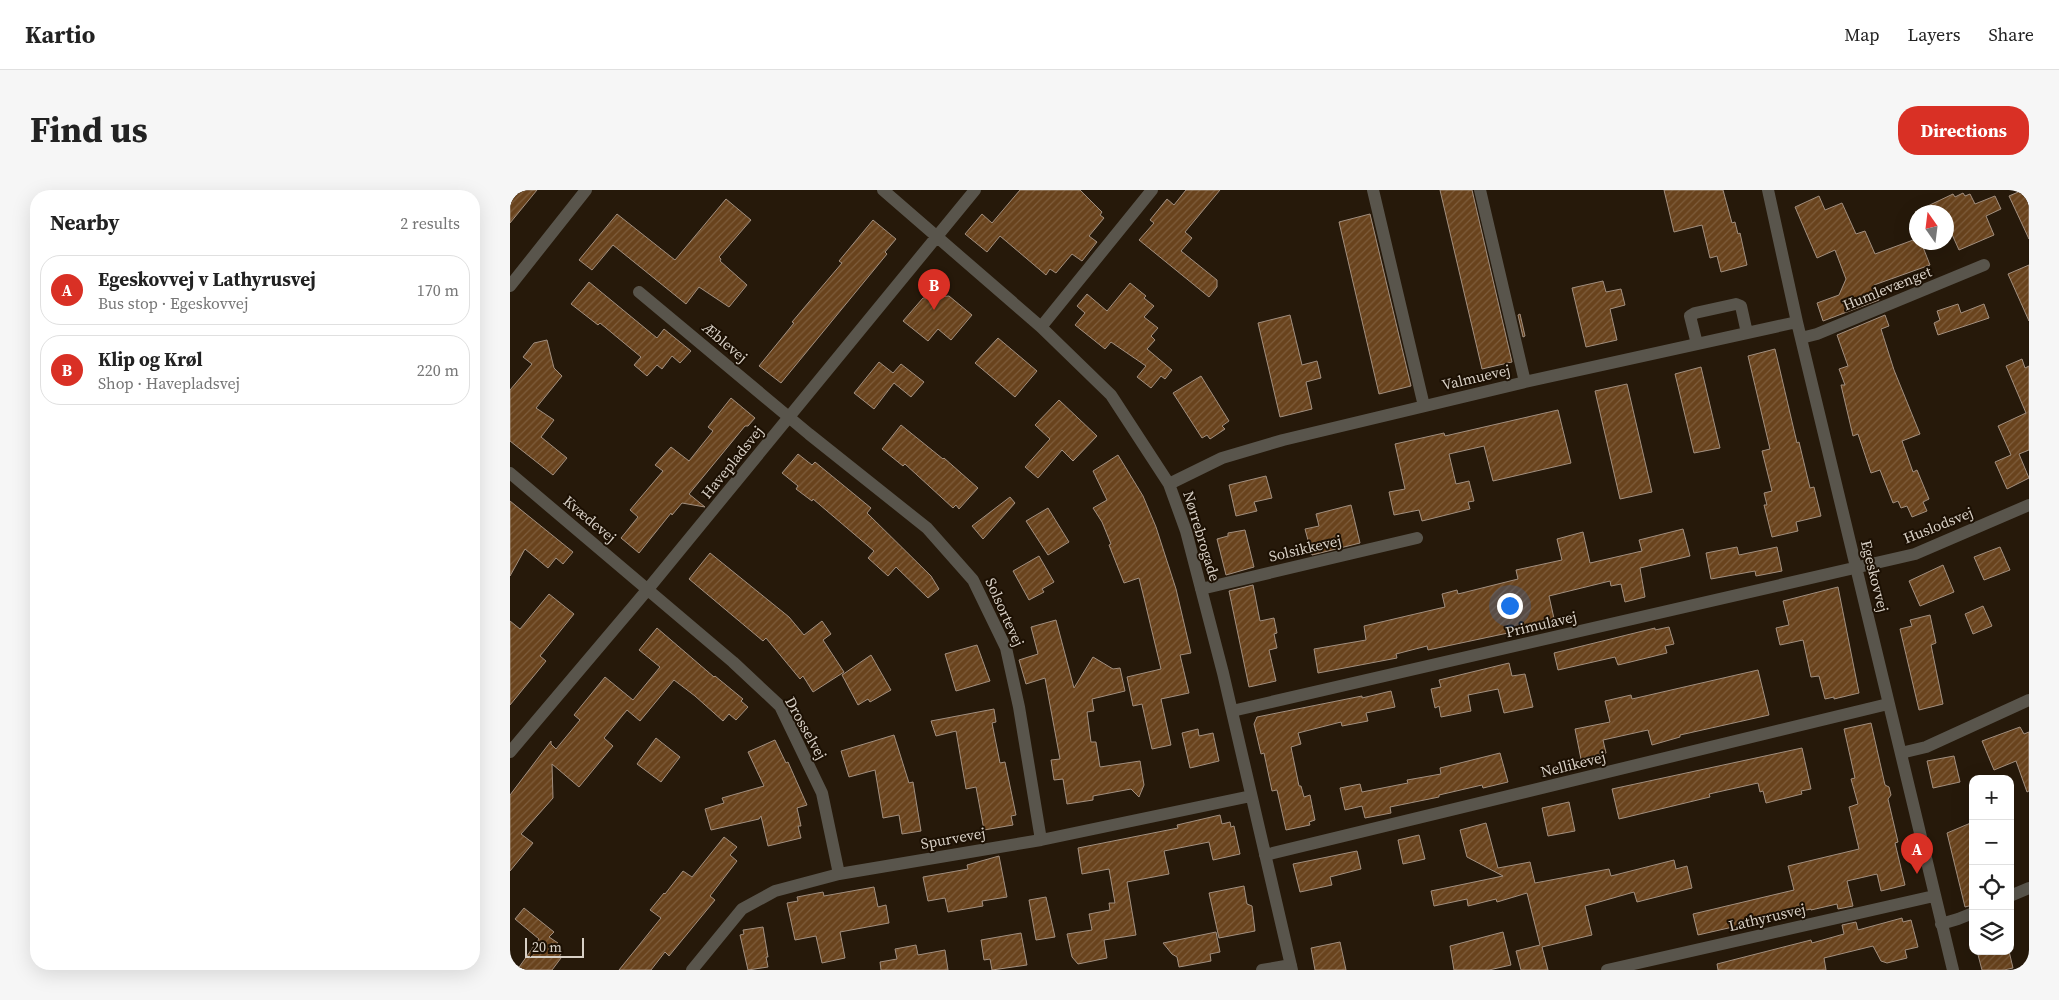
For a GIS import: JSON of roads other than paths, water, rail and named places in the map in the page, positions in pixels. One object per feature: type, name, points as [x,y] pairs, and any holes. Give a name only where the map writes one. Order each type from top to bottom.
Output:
[{"type":"street","points":[[510,286],[586,190]]},
{"type":"street","name":"Nørrebrogade","points":[[883,190],[1041,328],[1111,395],[1169,484],[1186,531],[1232,711],[1291,967]]},
{"type":"street","name":"Havepladsvej","points":[[510,752],[648,589],[974,190]]},
{"type":"street","points":[[1041,328],[1152,190]]},
{"type":"street","points":[[1373,190],[1424,406]]},
{"type":"street","points":[[1480,190],[1526,382]]},
{"type":"street","name":"Egeskovvej","points":[[1768,190],[1797,322],[1953,970]]},
{"type":"street","name":"Humlevænget","points":[[1801,338],[1817,334],[1984,265]]},
{"type":"street","name":"Æblevej","points":[[639,292],[790,417]]},
{"type":"street","points":[[1697,344],[1690,316],[1712,309],[1736,304],[1741,306],[1748,333]]},
{"type":"street","name":"Valmuevej","points":[[1169,484],[1222,458],[1275,442],[1526,382],[1797,322]]},
{"type":"street","name":"Solsortevej","points":[[790,417],[927,528],[973,580],[1006,648],[1019,707],[1041,840]]},
{"type":"street","name":"Kvædevej","points":[[510,473],[648,589]]},
{"type":"street","name":"Huslodsvej","points":[[1857,569],[1915,554],[2029,505]]},
{"type":"street","name":"Solsikkevej","points":[[1201,589],[1418,538]]},
{"type":"street","name":"Primulavej","points":[[1232,711],[1857,569]]},
{"type":"street","name":"Drosselvej","points":[[648,589],[733,662],[780,706],[822,794],[839,874]]},
{"type":"street","points":[[1901,753],[1926,747],[2029,700]]},
{"type":"street","name":"Nellikevej","points":[[1265,855],[1888,704]]},
{"type":"street","name":"Spurvevej","points":[[692,970],[742,909],[775,891],[839,874],[1041,840],[1251,796]]},
{"type":"street","points":[[2014,894],[2029,888]]},
{"type":"street","name":"Lathyrusvej","points":[[1607,970],[1934,896]]},
{"type":"street","points":[[1941,924],[1969,915]]},
{"type":"street","points":[[1262,970],[1291,967]]},
{"type":"place","name":"Klip og Krøl","points":[[934,310]]},
{"type":"place","name":"Egeskovvej v Lathyrusvej","points":[[1917,874]]}]
